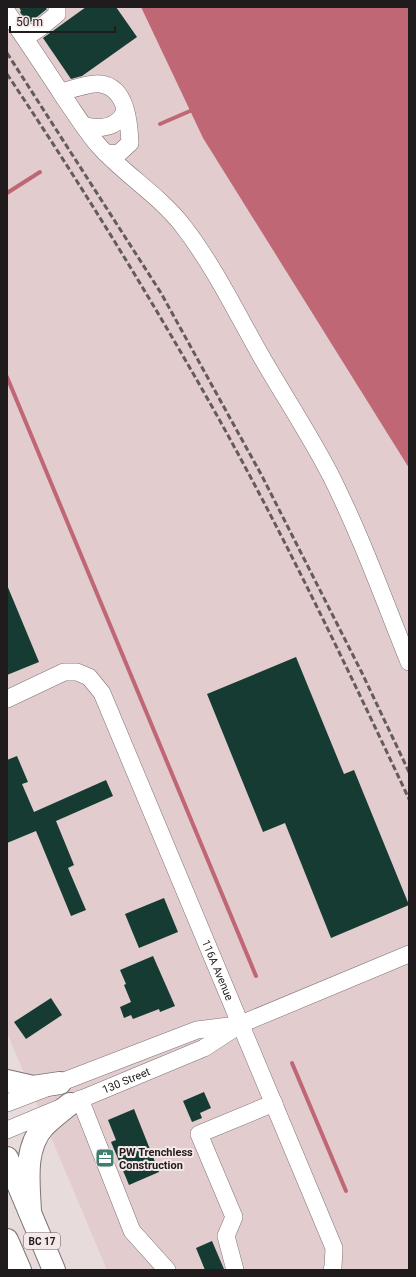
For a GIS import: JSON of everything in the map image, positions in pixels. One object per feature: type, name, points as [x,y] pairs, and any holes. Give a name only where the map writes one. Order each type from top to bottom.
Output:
[{"type":"highway","points":[[7,1081],[33,1087],[60,1083]]},
{"type":"highway","points":[[30,1212],[28,1166],[32,1146],[43,1127],[75,1101]]},
{"type":"highway","name":"BC 17","points":[[7,1158],[54,1270]]},
{"type":"highway","name":"BC 17","points":[[7,1240],[20,1270]]},
{"type":"street","points":[[24,38],[40,28],[57,14],[57,7]]},
{"type":"street","points":[[7,12],[83,125],[117,164],[168,208],[184,227],[218,279],[261,356],[316,447],[332,478],[377,579],[409,662]]},
{"type":"street","points":[[61,92],[100,84],[115,90],[124,104],[130,127],[130,143],[118,154],[106,153]]},
{"type":"street","points":[[83,125],[92,128],[108,127],[120,119],[125,110]]},
{"type":"street","name":"116A Avenue","points":[[7,699],[64,672],[77,672],[89,678],[102,693],[334,1248],[333,1268]]},
{"type":"street","name":"130 Street","points":[[7,1130],[204,1048],[241,1024],[409,954]]},
{"type":"street","name":"130 Street","points":[[7,1104],[197,1030],[241,1024]]},
{"type":"street","points":[[75,1101],[132,1231],[167,1270]]},
{"type":"street","points":[[235,1270],[226,1236],[234,1217],[199,1134],[274,1103]]},
{"type":"shaded area","points":[[7,7],[141,7],[203,138],[409,468],[409,1270],[107,1270],[7,1033]]},
{"type":"shaded area","points":[[141,7],[409,7],[409,468],[203,138]]},
{"type":"building","points":[[19,7],[45,7],[47,9],[28,24],[20,12]]},
{"type":"building","points":[[86,7],[116,7],[137,37],[82,76],[71,79],[43,38]]},
{"type":"building","points":[[7,585],[39,662],[7,675]]},
{"type":"building","points":[[296,657],[344,774],[354,770],[409,905],[331,938],[285,823],[263,832],[207,694]]},
{"type":"building","points":[[17,756],[28,782],[22,784],[34,812],[106,780],[113,796],[56,821],[74,865],[68,868],[86,910],[71,916],[36,831],[7,843],[7,760]]},
{"type":"building","points":[[164,898],[178,932],[139,948],[125,914]]},
{"type":"building","points":[[153,956],[175,1006],[160,1012],[159,1009],[133,1019],[131,1015],[124,1018],[120,1007],[131,1002],[120,970]]},
{"type":"building","points":[[51,998],[62,1015],[26,1039],[14,1022]]},
{"type":"building","points":[[204,1092],[211,1108],[200,1113],[202,1118],[192,1122],[183,1101]]},
{"type":"building","points":[[134,1109],[159,1172],[129,1185],[111,1142],[116,1140],[108,1120]]},
{"type":"building","points":[[212,1241],[225,1270],[205,1270],[196,1248]]},
{"type":"waterway","points":[[160,124],[190,111]]},
{"type":"waterway","points":[[7,193],[40,172]]},
{"type":"waterway","points":[[7,377],[256,976]]},
{"type":"waterway","points":[[292,1063],[346,1191]]},
{"type":"railway","points":[[7,53],[161,293],[262,476],[362,673],[409,772]]},
{"type":"railway","points":[[7,74],[132,269],[230,439],[310,592],[409,799]]},
{"type":"place","name":"PW Trenchless Construction","points":[[105,1158]]}]
